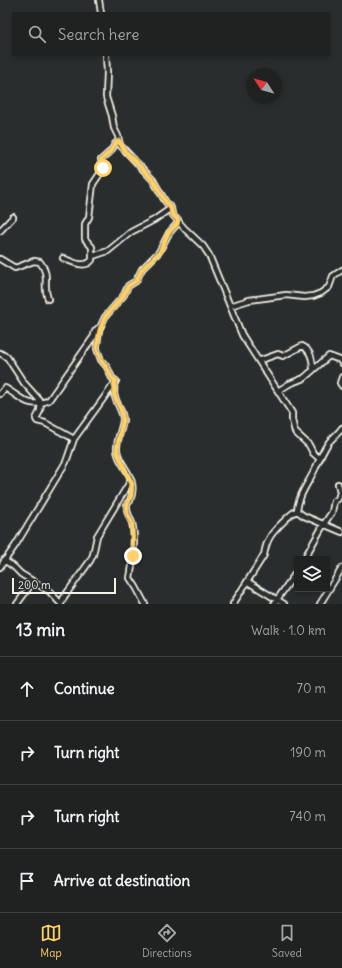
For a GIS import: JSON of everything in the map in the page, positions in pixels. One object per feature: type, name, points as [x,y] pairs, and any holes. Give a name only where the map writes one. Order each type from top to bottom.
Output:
[{"type":"street","points":[[99,0],[101,12]]},
{"type":"street","points":[[106,56],[106,97],[119,141],[125,151],[153,180],[165,201],[171,208],[172,214],[203,246],[209,256],[242,335],[292,413],[295,432],[309,445],[320,459]]},
{"type":"street","points":[[63,258],[70,262],[86,265],[92,260],[92,247],[85,239],[85,224],[89,217],[93,184],[103,169],[101,160],[119,141]]},
{"type":"street","points":[[93,256],[108,251],[131,232],[154,220],[171,208]]},
{"type":"street","points":[[0,231],[13,217]]},
{"type":"street","points":[[116,381],[112,378],[101,360],[97,349],[98,335],[101,327],[105,317],[124,295],[128,286],[136,281],[142,269],[160,252],[168,233],[177,224],[178,220]]},
{"type":"street","points":[[0,259],[15,268],[34,261],[40,262],[45,269],[45,291],[48,299]]},
{"type":"street","points":[[230,306],[249,300],[279,296],[312,296],[327,289],[333,276],[342,270]]},
{"type":"street","points":[[0,394],[5,388],[16,394],[24,402],[41,404],[49,400],[94,336],[95,330],[101,327]]},
{"type":"street","points":[[258,360],[278,354],[282,356],[302,346],[308,350],[314,370]]},
{"type":"street","points":[[0,353],[7,357],[24,383],[32,393],[39,398],[41,404],[37,421],[45,423],[74,439]]},
{"type":"street","points":[[278,391],[289,384],[304,378],[329,356],[340,360],[342,363]]},
{"type":"street","points":[[342,377],[340,383],[342,386]]},
{"type":"street","points":[[0,567],[15,546],[66,462],[74,439],[116,381]]},
{"type":"street","points":[[116,381],[114,385],[114,395],[121,410],[123,420],[117,452],[131,480],[132,492],[127,505],[127,513],[132,523],[133,533],[133,556],[130,578],[145,604]]},
{"type":"street","points":[[297,511],[297,506],[305,488],[329,441],[337,435],[342,428]]},
{"type":"street","points":[[4,560],[21,574],[48,591],[61,604],[64,597],[90,562],[97,536],[131,480]]},
{"type":"street","points":[[306,556],[332,512],[334,501],[338,499],[340,492],[338,484]]},
{"type":"street","points":[[233,604],[264,555],[266,543],[274,531],[293,511],[297,511]]},
{"type":"street","points":[[297,511],[304,516],[342,532]]},
{"type":"street","points":[[320,604],[342,568]]},
{"type":"street","points":[[276,602],[294,575]]},
{"type":"street","points":[[17,604],[33,582]]},
{"type":"street","points":[[248,582],[276,602],[284,604]]},
{"type":"route","points":[[103,168],[101,165],[102,158],[111,151],[116,142],[119,141],[120,145],[125,151],[153,180],[163,195],[165,201],[171,208],[172,214],[178,220],[177,224],[168,233],[160,252],[142,269],[136,281],[128,286],[124,295],[107,314],[98,335],[97,349],[101,360],[111,374],[112,378],[116,381],[114,385],[114,395],[119,405],[123,420],[117,452],[131,480],[133,488],[127,505],[127,513],[132,523],[133,556]]}]
